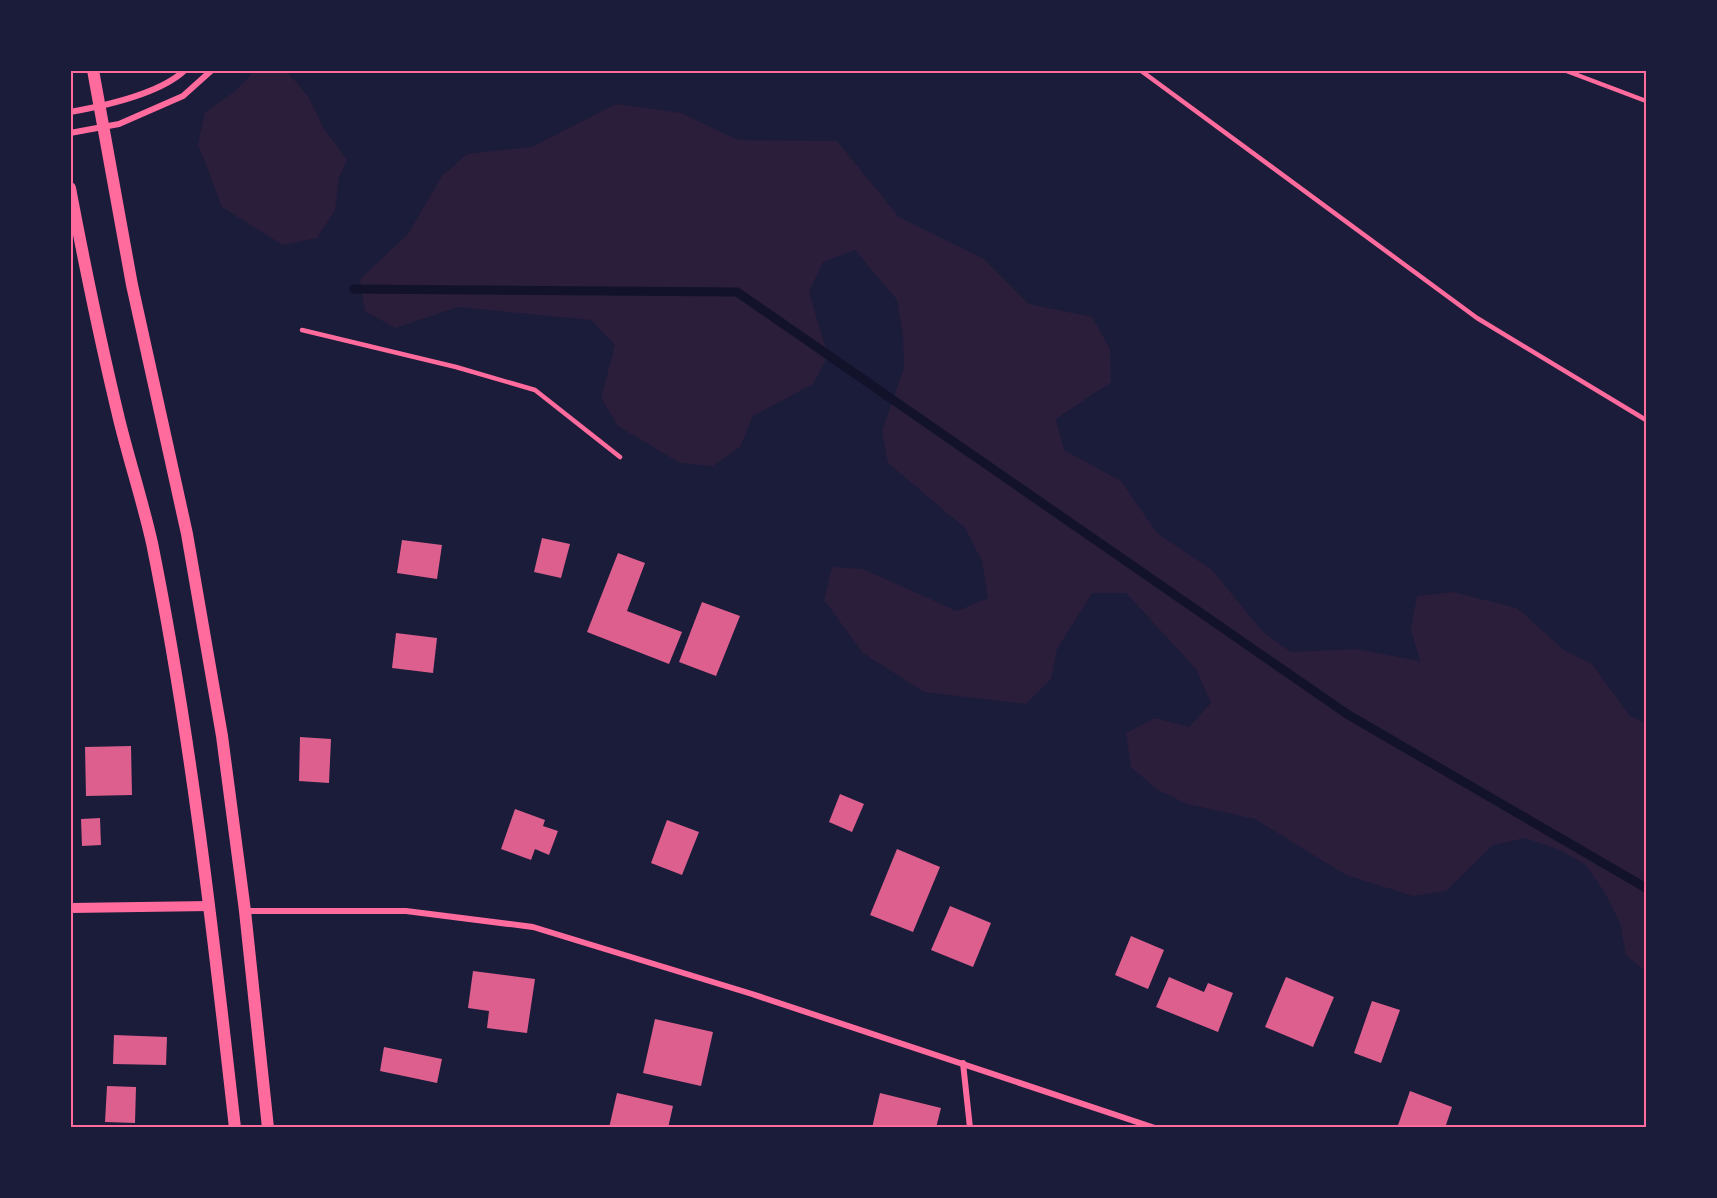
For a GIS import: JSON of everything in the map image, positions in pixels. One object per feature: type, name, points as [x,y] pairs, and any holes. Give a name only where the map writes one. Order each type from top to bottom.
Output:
[{"type":"main road","points":[[93,70],[132,285],[189,545],[222,736],[245,911],[268,1128]]},
{"type":"main road","points":[[70,188],[90,292],[120,424],[151,542],[186,740],[210,906],[235,1128]]},
{"type":"street","points":[[70,112],[114,104],[176,79],[185,70]]},
{"type":"street","points":[[70,133],[119,124],[183,96],[212,70]]},
{"type":"street","points":[[70,908],[210,906]]},
{"type":"street","points":[[245,911],[406,910],[533,927],[752,994],[1155,1128]]},
{"type":"street","points":[[963,1064],[970,1128]]},
{"type":"lane","points":[[1140,70],[1477,318],[1647,420]]},
{"type":"lane","points":[[1564,70],[1647,100]]},
{"type":"lane","points":[[302,330],[456,367],[535,390],[620,457]]},
{"type":"shaded area","points":[[256,70],[287,72],[308,96],[323,127],[347,160],[339,177],[335,210],[317,238],[283,245],[222,207],[198,144],[205,112],[233,93]]},
{"type":"shaded area","points":[[616,104],[681,113],[738,140],[837,141],[899,217],[984,259],[1029,304],[1092,317],[1110,349],[1111,382],[1056,419],[1064,450],[1121,481],[1157,533],[1212,570],[1263,632],[1291,652],[1356,649],[1420,661],[1411,629],[1417,596],[1453,592],[1517,608],[1564,650],[1592,664],[1630,716],[1646,723],[1646,972],[1626,955],[1620,923],[1605,893],[1585,864],[1557,849],[1525,838],[1493,845],[1446,891],[1413,896],[1346,875],[1255,819],[1187,804],[1156,789],[1131,767],[1126,733],[1155,718],[1189,727],[1211,703],[1196,669],[1126,593],[1092,593],[1057,649],[1051,679],[1026,704],[924,692],[863,653],[824,600],[832,567],[863,569],[957,611],[988,598],[982,561],[965,528],[888,463],[882,431],[904,368],[903,335],[897,300],[855,250],[823,262],[809,292],[828,356],[813,384],[753,416],[740,447],[713,466],[680,463],[618,426],[601,398],[615,345],[591,320],[458,307],[395,328],[365,311],[360,279],[408,234],[442,176],[467,154],[532,147]]},
{"type":"building","points":[[542,538],[570,544],[561,578],[534,572]]},
{"type":"building","points":[[402,540],[442,545],[437,579],[397,573]]},
{"type":"building","points":[[618,553],[645,563],[627,611],[682,632],[669,664],[587,632]]},
{"type":"building","points":[[702,602],[740,616],[716,676],[679,662]]},
{"type":"building","points":[[396,633],[437,638],[433,673],[392,668]]},
{"type":"building","points":[[300,737],[331,739],[329,783],[299,781]]},
{"type":"building","points":[[131,746],[132,795],[86,796],[85,747]]},
{"type":"building","points":[[840,794],[864,804],[852,832],[829,822]]},
{"type":"building","points":[[515,809],[545,820],[543,826],[558,831],[549,855],[535,849],[531,860],[501,849]]},
{"type":"building","points":[[100,818],[101,845],[82,846],[81,819]]},
{"type":"building","points":[[667,820],[699,832],[682,875],[651,863]]},
{"type":"building","points":[[897,849],[940,867],[913,932],[870,915]]},
{"type":"building","points":[[950,906],[991,923],[973,967],[931,950]]},
{"type":"building","points":[[1131,936],[1164,950],[1148,989],[1115,975]]},
{"type":"building","points":[[473,971],[535,979],[527,1033],[487,1028],[489,1011],[468,1008]]},
{"type":"building","points":[[1169,977],[1204,992],[1208,983],[1233,993],[1218,1032],[1156,1007]]},
{"type":"building","points":[[1286,977],[1334,997],[1313,1047],[1265,1027]]},
{"type":"building","points":[[1372,1001],[1400,1010],[1381,1063],[1354,1053]]},
{"type":"building","points":[[655,1019],[713,1032],[701,1086],[643,1073]]},
{"type":"building","points":[[114,1035],[167,1037],[166,1065],[113,1064]]},
{"type":"building","points":[[384,1047],[442,1059],[437,1083],[380,1071]]},
{"type":"building","points":[[107,1086],[136,1087],[135,1123],[105,1122]]},
{"type":"building","points":[[1410,1091],[1452,1107],[1445,1128],[1397,1128]]},
{"type":"building","points":[[617,1093],[673,1106],[668,1128],[609,1128]]},
{"type":"building","points":[[880,1093],[941,1108],[936,1128],[872,1128]]},
{"type":"waterway","points":[[354,289],[737,292],[1347,714],[1646,888]]}]
